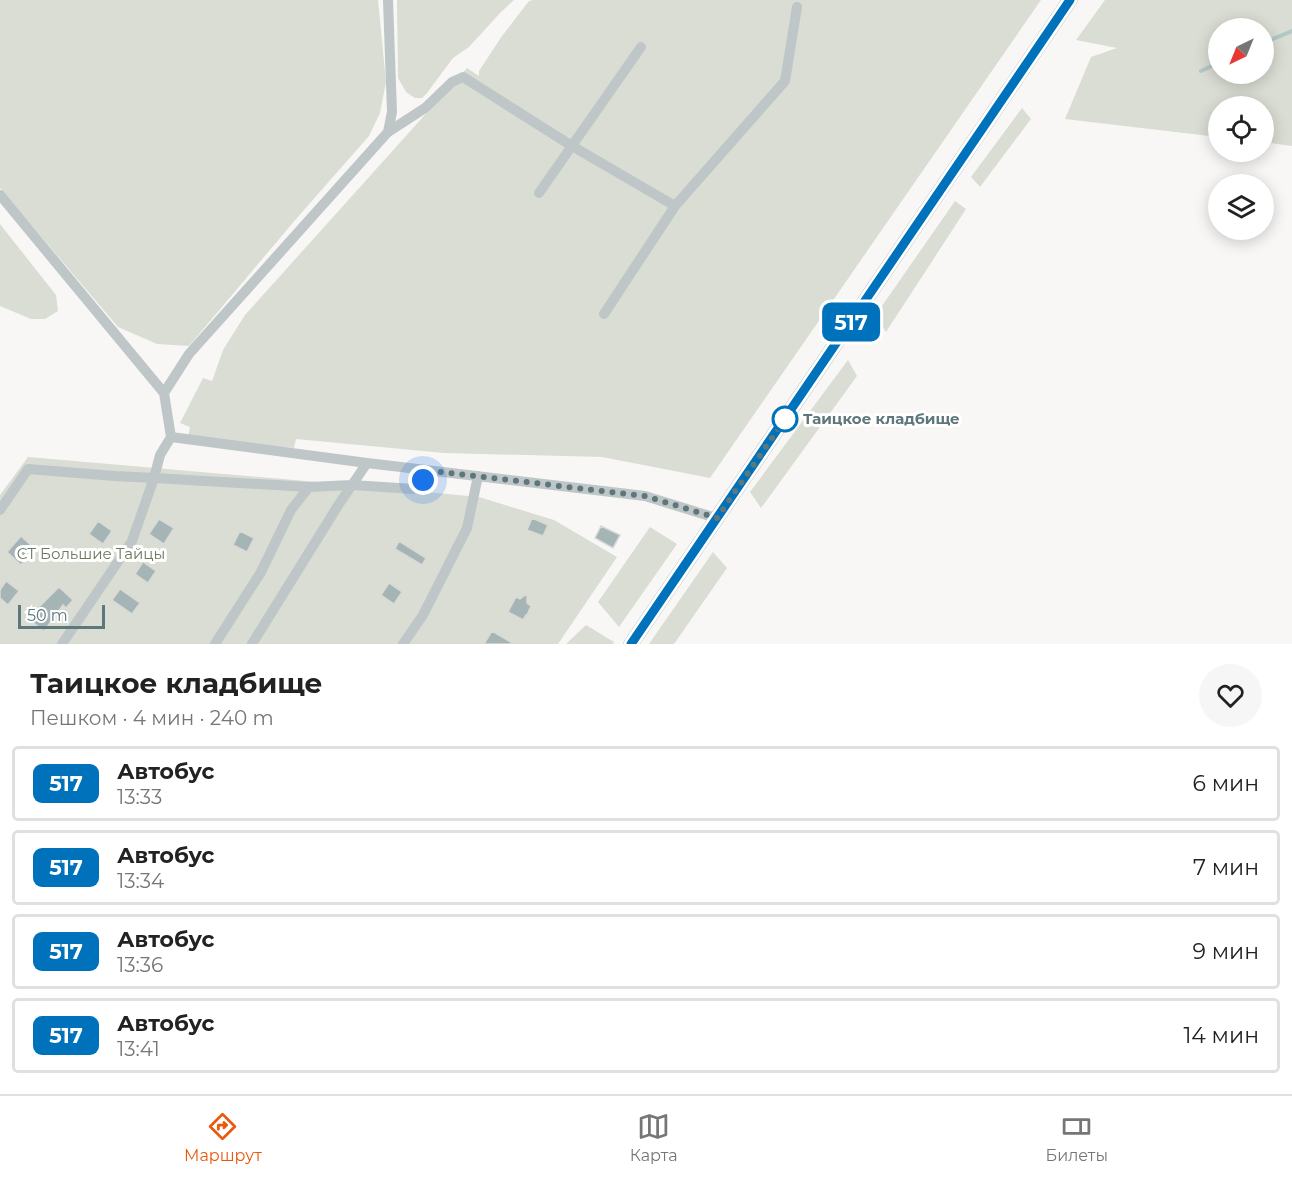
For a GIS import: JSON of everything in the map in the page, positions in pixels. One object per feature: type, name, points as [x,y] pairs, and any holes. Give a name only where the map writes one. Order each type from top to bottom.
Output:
[{"type":"main road","points":[[631,644],[1070,0]]},
{"type":"street","points":[[388,0],[392,112],[388,132]]},
{"type":"street","points":[[604,315],[675,207],[785,81],[797,7]]},
{"type":"street","points":[[539,193],[641,47]]},
{"type":"street","points":[[164,393],[189,354],[388,132],[425,108],[452,82],[463,76],[572,146],[675,207]]},
{"type":"street","points":[[0,195],[164,393],[171,437],[160,455],[132,541],[62,644]]},
{"type":"street","points":[[171,437],[645,496],[717,518]]},
{"type":"street","points":[[252,644],[367,463]]},
{"type":"street","points":[[0,510],[28,469],[309,487],[352,485],[414,489],[432,471]]},
{"type":"street","points":[[403,644],[423,615],[467,528],[478,476]]},
{"type":"street","points":[[215,644],[261,572],[291,510],[309,487]]},
{"type":"green space","points":[[0,0],[378,0],[386,82],[380,113],[369,136],[189,346],[157,344],[118,327],[0,188]]},
{"type":"green space","points":[[397,0],[514,0],[469,47],[453,58],[422,98],[415,98],[406,92],[398,78]]},
{"type":"green space","points":[[1041,0],[710,478],[602,457],[444,453],[296,439],[294,448],[188,438],[190,427],[180,423],[203,378],[212,381],[223,350],[245,315],[467,68],[479,76],[479,71],[502,36],[529,1]]},
{"type":"green space","points":[[1105,0],[1292,0],[1292,146],[1274,144],[1274,96],[1208,96],[1208,136],[1065,119],[1091,57],[1117,48],[1076,40]]},
{"type":"green space","points":[[1022,108],[1031,119],[980,187],[971,177]]},
{"type":"green space","points":[[955,201],[966,209],[886,332],[875,316]]},
{"type":"green space","points":[[0,224],[56,295],[58,311],[45,319],[31,319],[0,306]]},
{"type":"green space","points":[[848,360],[857,376],[761,508],[750,492]]},
{"type":"green space","name":"СТ Большие Тайцы","points":[[28,457],[479,497],[554,520],[617,557],[558,644],[0,644],[0,495]]},
{"type":"green space","points":[[650,527],[677,544],[619,627],[598,602]]},
{"type":"green space","points":[[713,552],[727,568],[674,644],[649,644]]},
{"type":"green space","points":[[586,625],[614,642],[613,644],[566,644]]},
{"type":"building","points":[[532,518],[548,525],[543,536],[527,530]]},
{"type":"building","points":[[159,519],[174,528],[164,544],[149,534]]},
{"type":"building","points":[[98,521],[112,531],[103,544],[89,534]]},
{"type":"building","points":[[601,526],[620,535],[613,548],[595,538]]},
{"type":"building","points":[[240,531],[254,538],[247,552],[233,545]]},
{"type":"building","points":[[21,536],[35,549],[21,565],[7,552]]},
{"type":"building","points":[[399,541],[426,558],[422,565],[395,549]]},
{"type":"building","points":[[143,562],[156,571],[148,583],[135,574]]},
{"type":"building","points":[[6,581],[19,591],[8,605],[0,598],[0,590]]},
{"type":"building","points":[[389,583],[402,592],[394,604],[381,595]]},
{"type":"building","points":[[59,587],[73,600],[66,608],[63,605],[44,631],[30,620]]},
{"type":"building","points":[[120,589],[140,603],[132,614],[112,600]]},
{"type":"building","points":[[527,594],[527,603],[531,606],[523,620],[508,612],[516,597],[520,599]]},
{"type":"building","points":[[492,631],[514,644],[484,644]]},
{"type":"waterway","points":[[1274,38],[1292,31]]},
{"type":"waterway","points":[[1201,71],[1208,68]]},
{"type":"bus line","name":"517","points":[[631,644],[1070,0]]},
{"type":"place","name":"Таицкое кладбище","points":[[785,419]]},
{"type":"route","points":[[423,480],[432,471],[645,496],[717,518],[785,419]]}]
